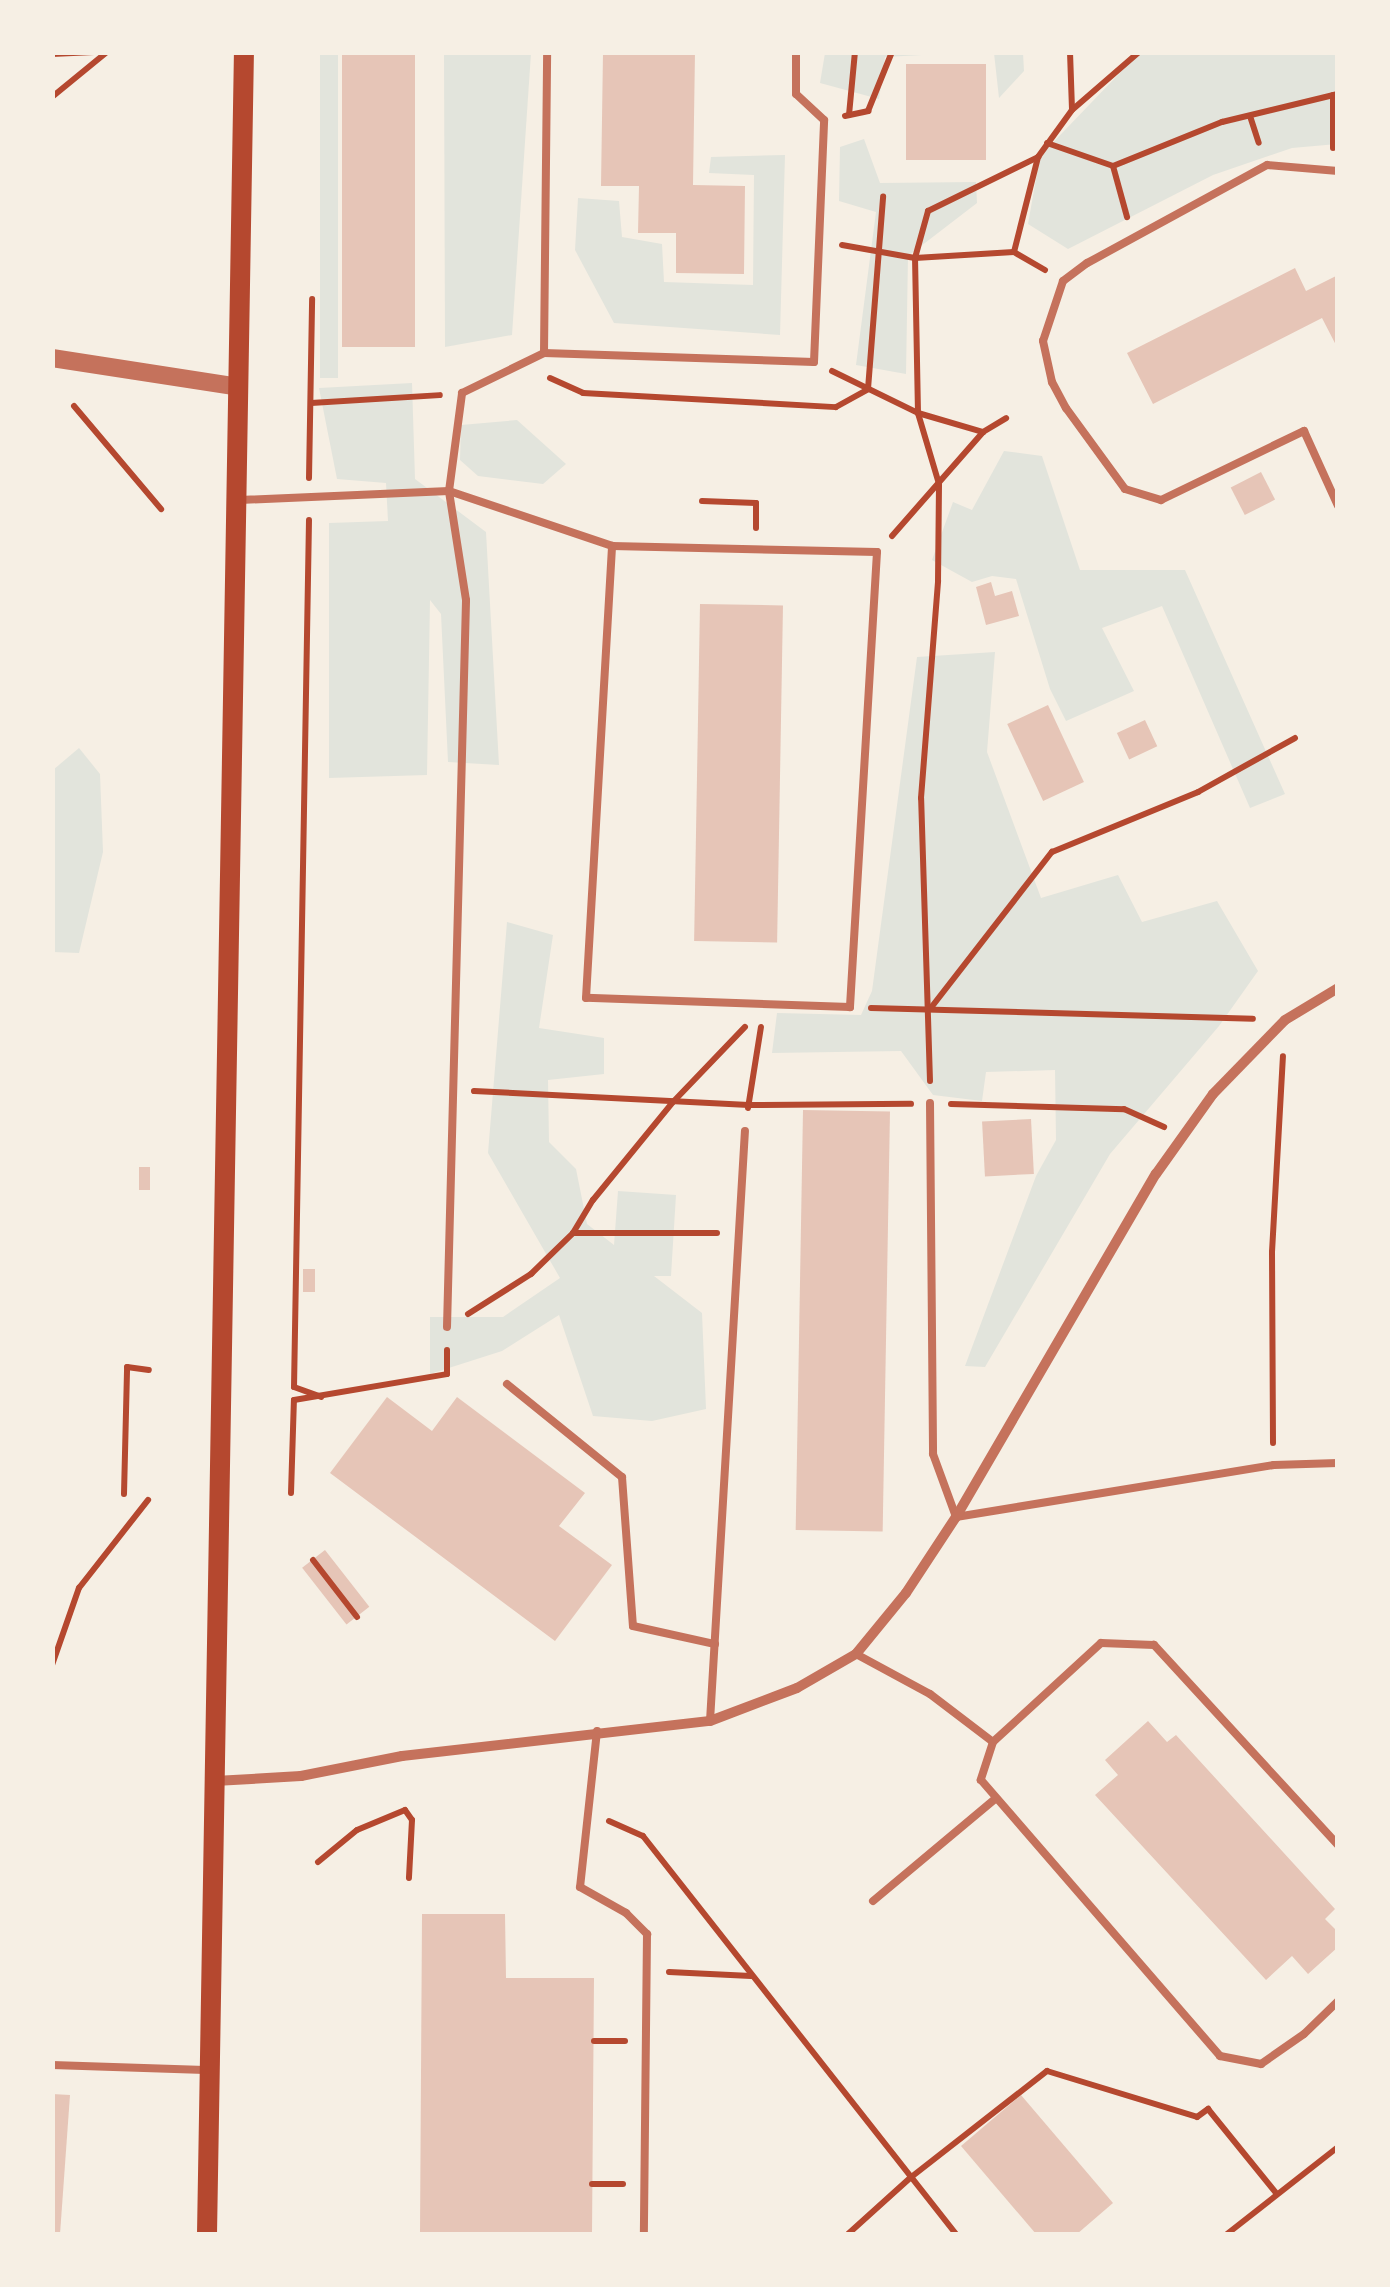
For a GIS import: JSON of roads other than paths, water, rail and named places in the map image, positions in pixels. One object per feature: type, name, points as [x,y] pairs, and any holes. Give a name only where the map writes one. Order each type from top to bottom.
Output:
[{"type":"main road","points":[[207,2234],[222,1166],[244,52]]},
{"type":"street","points":[[52,358],[239,387]]},
{"type":"street","points":[[216,1781],[301,1776],[402,1756],[710,1721],[797,1688],[856,1654],[906,1592],[956,1518],[1156,1174],[1213,1094],[1285,1020],[1338,988]]},
{"type":"lane","points":[[544,353],[547,52]]},
{"type":"lane","points":[[447,1327],[466,600],[449,491],[462,393],[544,353],[814,362],[822,243],[824,120],[796,94],[796,52]]},
{"type":"lane","points":[[1336,171],[1267,165],[1134,237],[1063,281],[1044,341],[1052,382],[1066,408],[1125,489],[1161,500],[1304,431],[1338,506]]},
{"type":"lane","points":[[237,500],[449,491],[612,546],[878,552],[850,1007],[586,998],[612,546]]},
{"type":"lane","points":[[930,1103],[933,1454],[956,1518],[1274,1465],[1338,1463]]},
{"type":"lane","points":[[710,1721],[745,1131]]},
{"type":"lane","points":[[507,1384],[622,1476],[633,1626],[714,1644]]},
{"type":"lane","points":[[1338,1845],[1154,1645],[1101,1644],[993,1742],[981,1780],[1220,2056],[1261,2064],[1304,2034],[1338,2001]]},
{"type":"lane","points":[[856,1654],[930,1694],[993,1742]]},
{"type":"lane","points":[[598,1731],[580,1887],[626,1912],[647,1934],[644,2234]]},
{"type":"lane","points":[[872,1901],[996,1798]]},
{"type":"lane","points":[[52,2065],[210,2070]]}]
